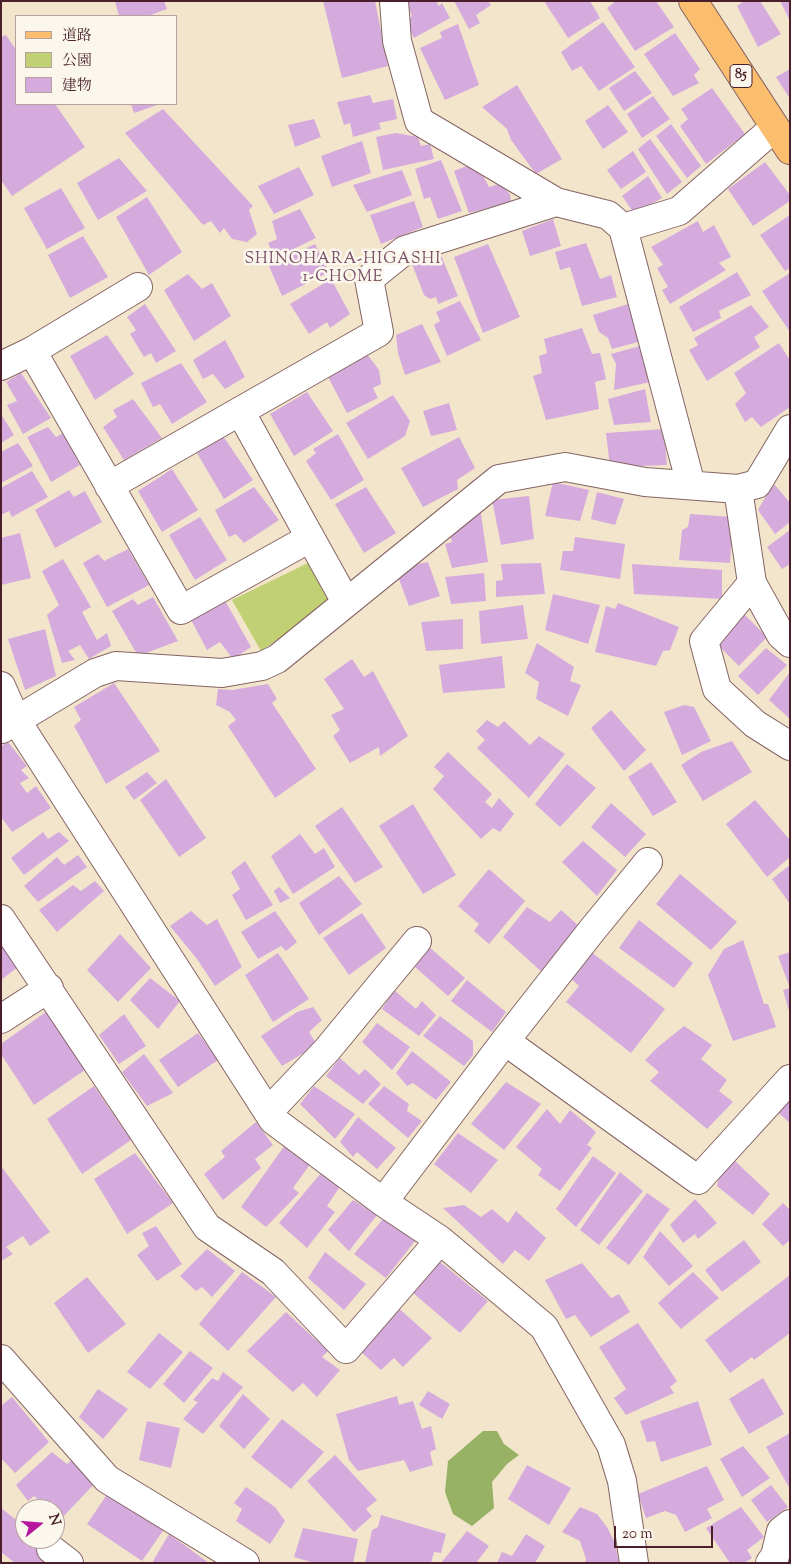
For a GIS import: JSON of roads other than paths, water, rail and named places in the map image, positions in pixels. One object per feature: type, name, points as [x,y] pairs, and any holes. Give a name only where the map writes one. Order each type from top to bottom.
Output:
[{"type":"main road","name":"85","points":[[693,1],[790,150]]},
{"type":"street","points":[[394,1],[397,41],[419,121],[556,202],[608,215],[624,228],[691,485]]},
{"type":"street","points":[[624,228],[680,211],[774,128]]},
{"type":"street","points":[[109,486],[379,332],[369,279],[405,250],[556,202]]},
{"type":"street","points":[[1,366],[32,351],[138,287]]},
{"type":"street","points":[[32,351],[181,610],[310,538]]},
{"type":"street","points":[[240,411],[346,602]]},
{"type":"street","points":[[9,725],[95,673],[116,666],[222,673],[262,666],[277,659],[499,479],[564,467],[645,482],[738,489],[756,484],[790,429]]},
{"type":"street","points":[[738,489],[752,583],[781,635],[790,643]]},
{"type":"street","points":[[752,583],[704,640],[717,689],[755,724],[790,746]]},
{"type":"street","points":[[1,686],[9,725],[273,1120],[382,1202],[440,1240],[544,1327],[610,1445],[622,1481],[634,1563]]},
{"type":"street","points":[[382,1202],[505,1041],[648,862]]},
{"type":"street","points":[[1,919],[49,988],[207,1227],[273,1272],[346,1349],[440,1240]]},
{"type":"street","points":[[268,1112],[327,1050],[417,941]]},
{"type":"street","points":[[1,1019],[49,988]]},
{"type":"street","points":[[505,1041],[698,1180],[790,1079]]},
{"type":"street","points":[[6,1374],[107,1479],[245,1563]]},
{"type":"street","points":[[774,1561],[781,1531],[790,1524]]},
{"type":"district","name":"SHINOHARA-HIGASHI 1-CHOME","points":[[343,269]]}]
